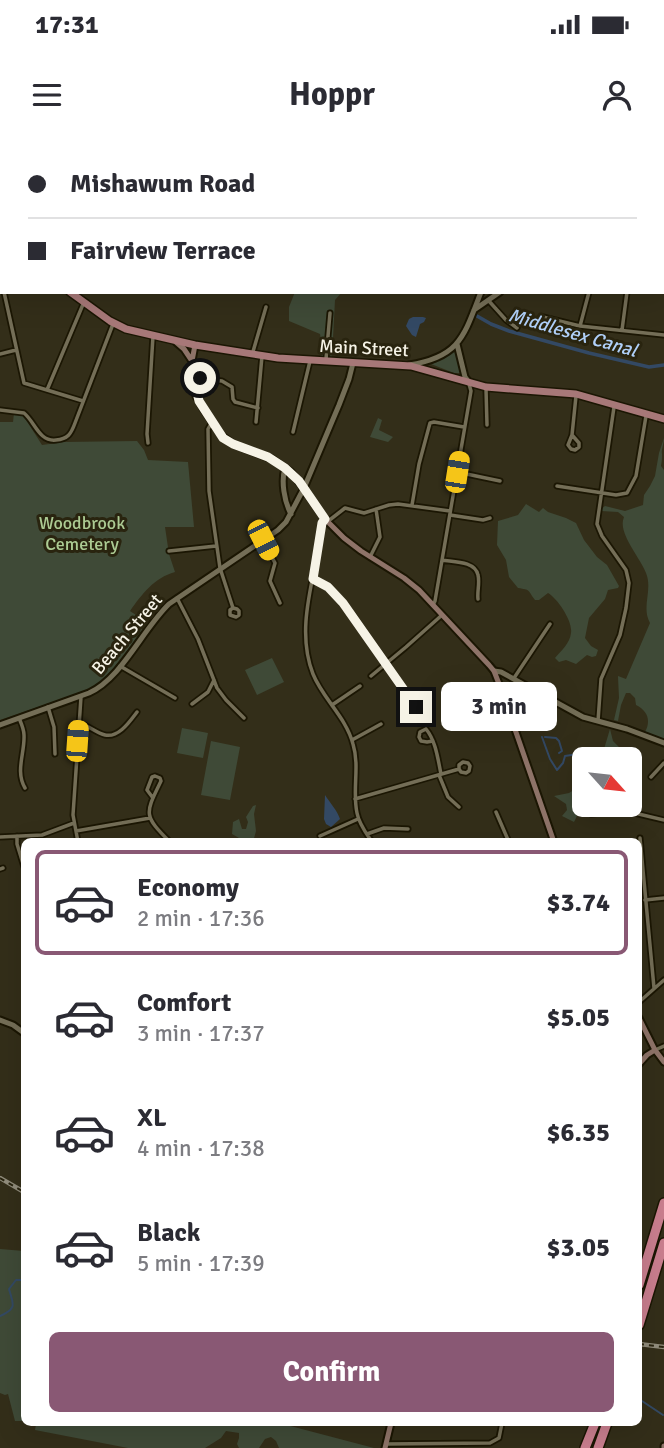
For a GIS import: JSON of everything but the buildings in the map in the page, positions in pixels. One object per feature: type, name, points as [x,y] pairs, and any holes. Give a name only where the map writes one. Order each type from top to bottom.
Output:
[{"type":"highway","points":[[642,1274],[664,1203]]},
{"type":"highway","points":[[642,1315],[664,1243]]},
{"type":"highway","points":[[585,1448],[594,1426]]},
{"type":"highway","points":[[598,1448],[606,1426]]},
{"type":"main road","name":"Main Street","points":[[73,294],[114,323],[171,340],[252,355],[406,365],[486,387],[576,394],[664,419]]},
{"type":"main road","points":[[171,340],[179,344],[192,360]]},
{"type":"main road","points":[[188,354],[193,344]]},
{"type":"main road","points":[[193,344],[192,360],[197,398],[222,436],[229,442],[263,454],[285,468],[304,488],[326,520],[349,542],[409,582],[494,671],[553,838]]},
{"type":"main road","points":[[642,1024],[664,1062]]},
{"type":"main road","points":[[642,1061],[655,1050]]},
{"type":"main road","points":[[385,1446],[390,1426]]},
{"type":"street","points":[[4,294],[24,383],[84,401]]},
{"type":"street","points":[[406,365],[437,358],[457,344],[480,294],[517,328]]},
{"type":"street","points":[[474,310],[497,294]]},
{"type":"street","points":[[580,326],[588,294]]},
{"type":"street","points":[[622,330],[626,294]]},
{"type":"street","points":[[47,390],[84,302]]},
{"type":"street","points":[[252,355],[266,307]]},
{"type":"street","points":[[326,361],[330,313]]},
{"type":"street","points":[[543,317],[580,326],[664,335]]},
{"type":"street","points":[[0,410],[24,413],[47,440],[61,440],[69,436],[114,323]]},
{"type":"street","points":[[148,443],[153,336]]},
{"type":"street","points":[[433,605],[471,391],[457,344]]},
{"type":"street","points":[[0,354],[16,350]]},
{"type":"street","points":[[257,422],[262,356]]},
{"type":"street","points":[[293,432],[310,360]]},
{"type":"street","name":"Beach Street","points":[[0,725],[104,685],[155,619],[177,597],[281,527],[304,488],[346,388],[353,363]]},
{"type":"street","points":[[194,378],[223,381],[232,387],[235,402],[258,408]]},
{"type":"street","points":[[486,387],[486,425]]},
{"type":"street","points":[[572,435],[576,394]]},
{"type":"street","points":[[598,721],[602,677],[620,635],[629,583],[626,570],[598,527],[597,518],[615,405]]},
{"type":"street","points":[[556,486],[623,495],[627,493],[637,474],[646,414]]},
{"type":"street","points":[[212,422],[208,429],[209,485],[220,568],[233,608]]},
{"type":"street","points":[[412,505],[430,424],[434,422],[464,427]]},
{"type":"street","points":[[285,468],[284,485],[287,507],[291,514]]},
{"type":"street","points":[[457,472],[500,481]]},
{"type":"street","points":[[370,838],[358,819],[352,740],[314,676],[307,650],[307,614],[322,523],[344,508],[361,513],[393,504],[490,519]]},
{"type":"street","points":[[370,557],[380,537],[376,509]]},
{"type":"street","points":[[263,540],[275,563],[270,581],[280,603]]},
{"type":"street","points":[[169,551],[216,546]]},
{"type":"street","points":[[442,560],[466,564],[475,569],[478,599]]},
{"type":"street","points":[[313,579],[325,585],[339,598],[416,707]]},
{"type":"street","points":[[177,597],[222,695],[244,718]]},
{"type":"street","points":[[371,676],[442,615]]},
{"type":"street","points":[[514,678],[550,624]]},
{"type":"street","points":[[120,666],[174,698]]},
{"type":"street","points":[[494,671],[514,678],[577,714],[664,743]]},
{"type":"street","points":[[192,704],[208,692],[214,680]]},
{"type":"street","points":[[332,705],[360,686]]},
{"type":"street","points":[[77,838],[73,815],[81,696]]},
{"type":"street","points":[[48,708],[54,727],[55,754]]},
{"type":"street","points":[[78,723],[111,735],[120,731],[137,712]]},
{"type":"street","points":[[19,718],[24,734],[21,769],[24,788]]},
{"type":"street","points":[[352,740],[381,724]]},
{"type":"street","points":[[433,741],[448,797],[459,807]]},
{"type":"street","points":[[652,777],[664,762]]},
{"type":"street","points":[[355,799],[459,769]]},
{"type":"street","points":[[153,798],[147,789],[155,776],[161,781],[153,798],[150,818],[166,838]]},
{"type":"street","points":[[496,812],[507,838]]},
{"type":"street","points":[[642,815],[664,820]]},
{"type":"street","points":[[76,831],[150,818]]},
{"type":"street","points":[[320,836],[358,819]]},
{"type":"street","points":[[0,836],[43,835],[74,823]]},
{"type":"street","points":[[367,834],[384,828],[408,829]]},
{"type":"street","points":[[17,836],[21,856]]},
{"type":"street","points":[[642,863],[654,988]]},
{"type":"street","points":[[645,900],[664,898]]},
{"type":"street","points":[[642,999],[664,980]]},
{"type":"street","points":[[0,1020],[21,1030]]},
{"type":"street","points":[[655,1050],[664,1045]]},
{"type":"street","points":[[385,1446],[491,1443],[499,1437],[501,1426]]},
{"type":"green space","points":[[294,294],[340,294],[335,300],[332,357],[321,359],[324,341],[321,340],[320,334],[289,321],[289,307]]},
{"type":"green space","points":[[455,349],[461,373],[431,364],[437,362]]},
{"type":"green space","name":"Woodbrook Cemetery","points":[[14,413],[23,415],[42,445],[137,441],[148,460],[188,462],[194,527],[165,527],[175,572],[155,582],[130,611],[148,623],[104,680],[91,689],[0,720],[0,422],[13,422]]},
{"type":"green space","points":[[378,418],[382,420],[379,430],[393,437],[388,442],[370,437]]},
{"type":"green space","points":[[664,438],[661,466],[664,470],[664,739],[645,732],[647,717],[630,693],[626,693],[618,721],[614,720],[619,698],[618,676],[626,679],[650,623],[647,611],[648,579],[624,530],[624,517],[618,512],[600,510],[605,506],[625,511],[643,505],[644,495],[655,476]]},
{"type":"green space","points":[[526,504],[539,512],[543,508],[576,523],[584,540],[607,565],[619,586],[608,590],[605,599],[589,618],[585,638],[598,650],[596,656],[587,655],[576,664],[566,660],[559,662],[555,658],[571,633],[570,622],[564,610],[548,593],[535,600],[528,591],[518,588],[509,577],[506,560],[497,545],[498,521],[518,515]]},
{"type":"green space","points":[[272,658],[284,682],[257,695],[245,670]]},
{"type":"green space","points":[[182,728],[208,733],[203,758],[177,753]]},
{"type":"green space","points":[[610,729],[613,741],[619,747],[605,747]]},
{"type":"green space","points":[[211,741],[240,747],[230,800],[201,795]]},
{"type":"green space","points":[[572,791],[572,817],[576,817],[574,822],[562,816],[567,810],[566,804],[554,796]]},
{"type":"green space","points":[[256,805],[254,838],[239,838],[232,834],[233,822],[239,819],[242,829],[246,829],[246,817]]},
{"type":"green space","points":[[0,1249],[21,1251],[21,1421],[15,1421],[8,1394],[0,1393]]},
{"type":"green space","points":[[36,1426],[290,1426],[374,1448],[279,1448],[271,1437],[265,1439],[259,1448],[239,1448],[239,1433],[226,1431],[221,1438],[205,1448],[128,1448],[35,1430]]},
{"type":"water","points":[[413,317],[426,318],[420,324],[416,337],[406,326]]},
{"type":"water","points":[[325,795],[340,819],[331,827],[324,819]]},
{"type":"waterway","name":"Middlesex Canal","points":[[477,316],[509,331],[589,353],[649,367],[664,365]]},
{"type":"waterway","points":[[542,737],[557,770],[565,756],[572,755]]},
{"type":"waterway","points":[[545,737],[559,741],[562,751],[559,753]]},
{"type":"waterway","points":[[0,1316],[12,1308],[9,1289],[16,1280],[21,1280]]},
{"type":"waterway","points":[[642,1401],[663,1415]]},
{"type":"railway","points":[[0,1178],[21,1190]]},
{"type":"railway","points":[[642,1344],[664,1347]]},
{"type":"route","points":[[200,378],[194,378],[197,398],[222,436],[233,444],[272,459],[285,468],[299,481],[325,519],[322,523],[313,579],[328,587],[343,603],[416,707]]}]
